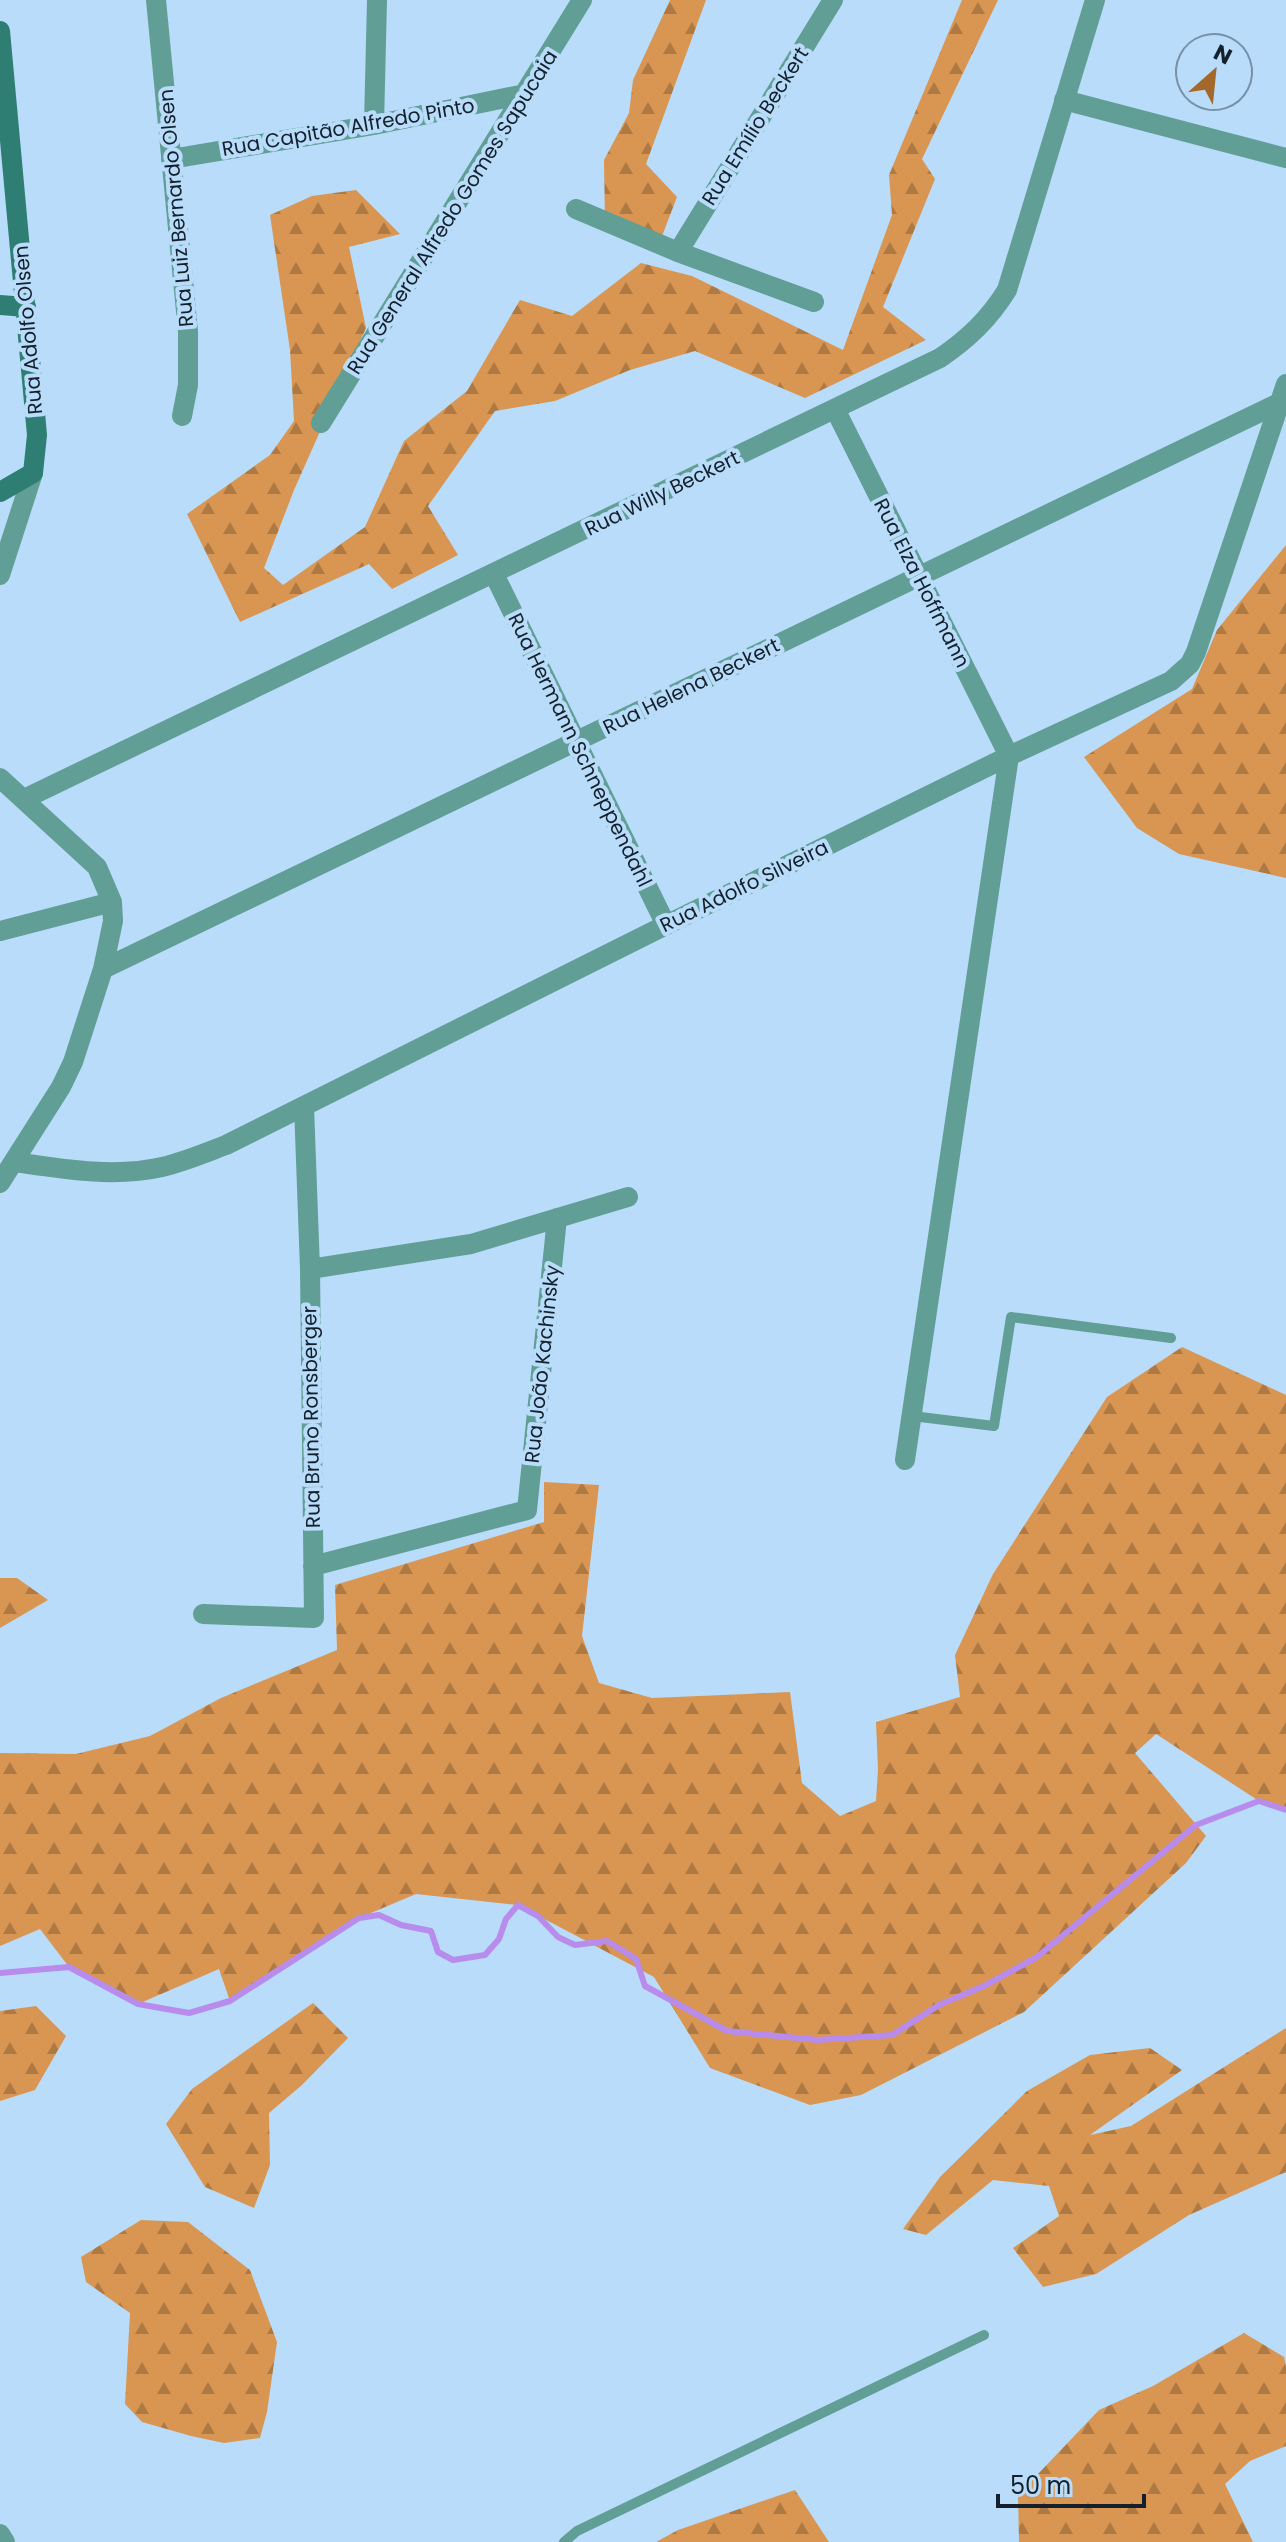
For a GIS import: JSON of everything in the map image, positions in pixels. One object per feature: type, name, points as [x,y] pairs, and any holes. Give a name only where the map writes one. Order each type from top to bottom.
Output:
[{"type":"main road","name":"Rua Adolfo Olsen","points":[[0,31],[37,435],[33,473]]},
{"type":"main road","points":[[0,305],[26,307]]},
{"type":"main road","points":[[0,492],[33,473]]},
{"type":"street","name":"Rua Luiz Bernardo Olsen","points":[[156,0],[188,332],[189,362],[182,416]]},
{"type":"street","points":[[374,125],[377,0]]},
{"type":"street","name":"Rua General Alfredo Gomes Sapucaia","points":[[321,423],[582,0]]},
{"type":"street","name":"Rua Emílio Beckert","points":[[678,252],[833,0]]},
{"type":"street","name":"Rua Willy Beckert","points":[[24,799],[940,358],[978,330],[995,311],[1007,290],[1095,0]]},
{"type":"street","name":"Rua Capitão Alfredo Pinto","points":[[171,159],[374,125],[525,94]]},
{"type":"street","points":[[1064,100],[1286,158]]},
{"type":"street","points":[[576,209],[678,252],[814,302]]},
{"type":"street","name":"Rua Helena Beckert","points":[[103,969],[918,577],[1283,394]]},
{"type":"street","name":"Rua Adolfo Silveira","points":[[14,1162],[136,1172],[163,1167],[226,1145],[1009,756],[1171,681],[1190,664],[1283,394]]},
{"type":"street","name":"Rua Elza Hoffmann","points":[[835,409],[1009,756]]},
{"type":"street","name":"Rua Adolfo Olsen","points":[[0,575],[33,473]]},
{"type":"street","name":"Rua Hermann Schneppendahl","points":[[494,574],[666,925]]},
{"type":"street","points":[[905,1460],[1009,756]]},
{"type":"street","points":[[0,778],[97,867],[112,902],[111,939],[73,1062],[61,1087],[0,1183]]},
{"type":"street","points":[[0,931],[112,902]]},
{"type":"street","name":"Rua Bruno Ronsberger","points":[[203,1614],[314,1618],[310,1269],[304,1106]]},
{"type":"street","points":[[310,1269],[471,1244],[628,1197]]},
{"type":"street","name":"Rua João Kachinsky","points":[[313,1566],[527,1510],[557,1218]]},
{"type":"street","points":[[0,2534],[5,2542]]},
{"type":"lane","points":[[912,1416],[994,1426],[1011,1317],[1171,1338]]},
{"type":"lane","points":[[564,2542],[577,2531],[984,2335]]},
{"type":"green space","points":[[670,0],[706,0],[646,164],[677,197],[659,244],[605,222],[604,160],[629,113],[633,80]]},
{"type":"green space","points":[[962,0],[998,0],[922,159],[935,179],[883,307],[926,340],[805,398],[695,351],[630,370],[555,401],[495,411],[428,506],[458,555],[392,589],[369,564],[240,622],[187,514],[270,455],[294,421],[290,350],[270,215],[312,196],[356,190],[400,234],[349,247],[366,328],[294,490],[264,568],[283,585],[365,527],[404,441],[467,391],[520,300],[572,316],[641,263],[692,276],[843,350],[892,215],[889,175]]},
{"type":"green space","points":[[1286,545],[1286,878],[1179,854],[1137,828],[1084,757],[1192,689],[1217,630]]},
{"type":"green space","points":[[1182,1347],[1286,1395],[1286,1810],[1259,1801],[1156,1734],[1135,1753],[1206,1836],[1186,1863],[1024,2012],[861,2095],[810,2105],[710,2068],[654,1977],[518,1905],[416,1894],[359,1918],[230,2001],[219,1969],[138,2004],[69,1967],[40,1929],[0,1946],[0,1753],[76,1754],[150,1736],[221,1698],[337,1650],[335,1585],[544,1522],[544,1482],[599,1485],[582,1636],[599,1683],[652,1698],[790,1692],[802,1783],[840,1816],[876,1801],[876,1722],[960,1697],[955,1655],[993,1574],[1107,1397]]},
{"type":"green space","points":[[0,1578],[17,1578],[48,1600],[0,1628]]},
{"type":"green space","points":[[313,2003],[348,2038],[302,2085],[269,2113],[270,2165],[254,2208],[205,2187],[166,2124],[192,2089]]},
{"type":"green space","points":[[36,2006],[66,2036],[35,2090],[0,2101],[0,2011]]},
{"type":"green space","points":[[1286,2028],[1286,2172],[1189,2215],[1096,2274],[1043,2287],[1013,2248],[1059,2216],[1049,2186],[993,2180],[926,2235],[903,2229],[940,2177],[1027,2091],[1090,2055],[1150,2048],[1182,2070],[1090,2135],[1131,2126]]},
{"type":"green space","points":[[141,2220],[188,2222],[250,2270],[277,2342],[260,2438],[224,2443],[191,2436],[142,2422],[125,2404],[130,2313],[86,2282],[81,2257]]},
{"type":"green space","points":[[1244,2333],[1284,2357],[1286,2366],[1286,2446],[1250,2461],[1225,2484],[1253,2542],[1019,2542],[1018,2495],[1099,2410],[1153,2386]]},
{"type":"green space","points":[[795,2490],[829,2542],[656,2542],[678,2530]]},
{"type":"waterway","points":[[0,1973],[69,1967],[138,2004],[189,2013],[230,2001],[359,1918],[379,1915],[401,1925],[431,1931],[438,1952],[453,1960],[485,1955],[499,1939],[506,1919],[518,1905],[538,1916],[558,1937],[575,1945],[607,1941],[636,1959],[645,1986],[727,2031],[818,2040],[892,2035],[939,2005],[986,1985],[1037,1957],[1196,1825],[1259,1801],[1286,1810]]}]
